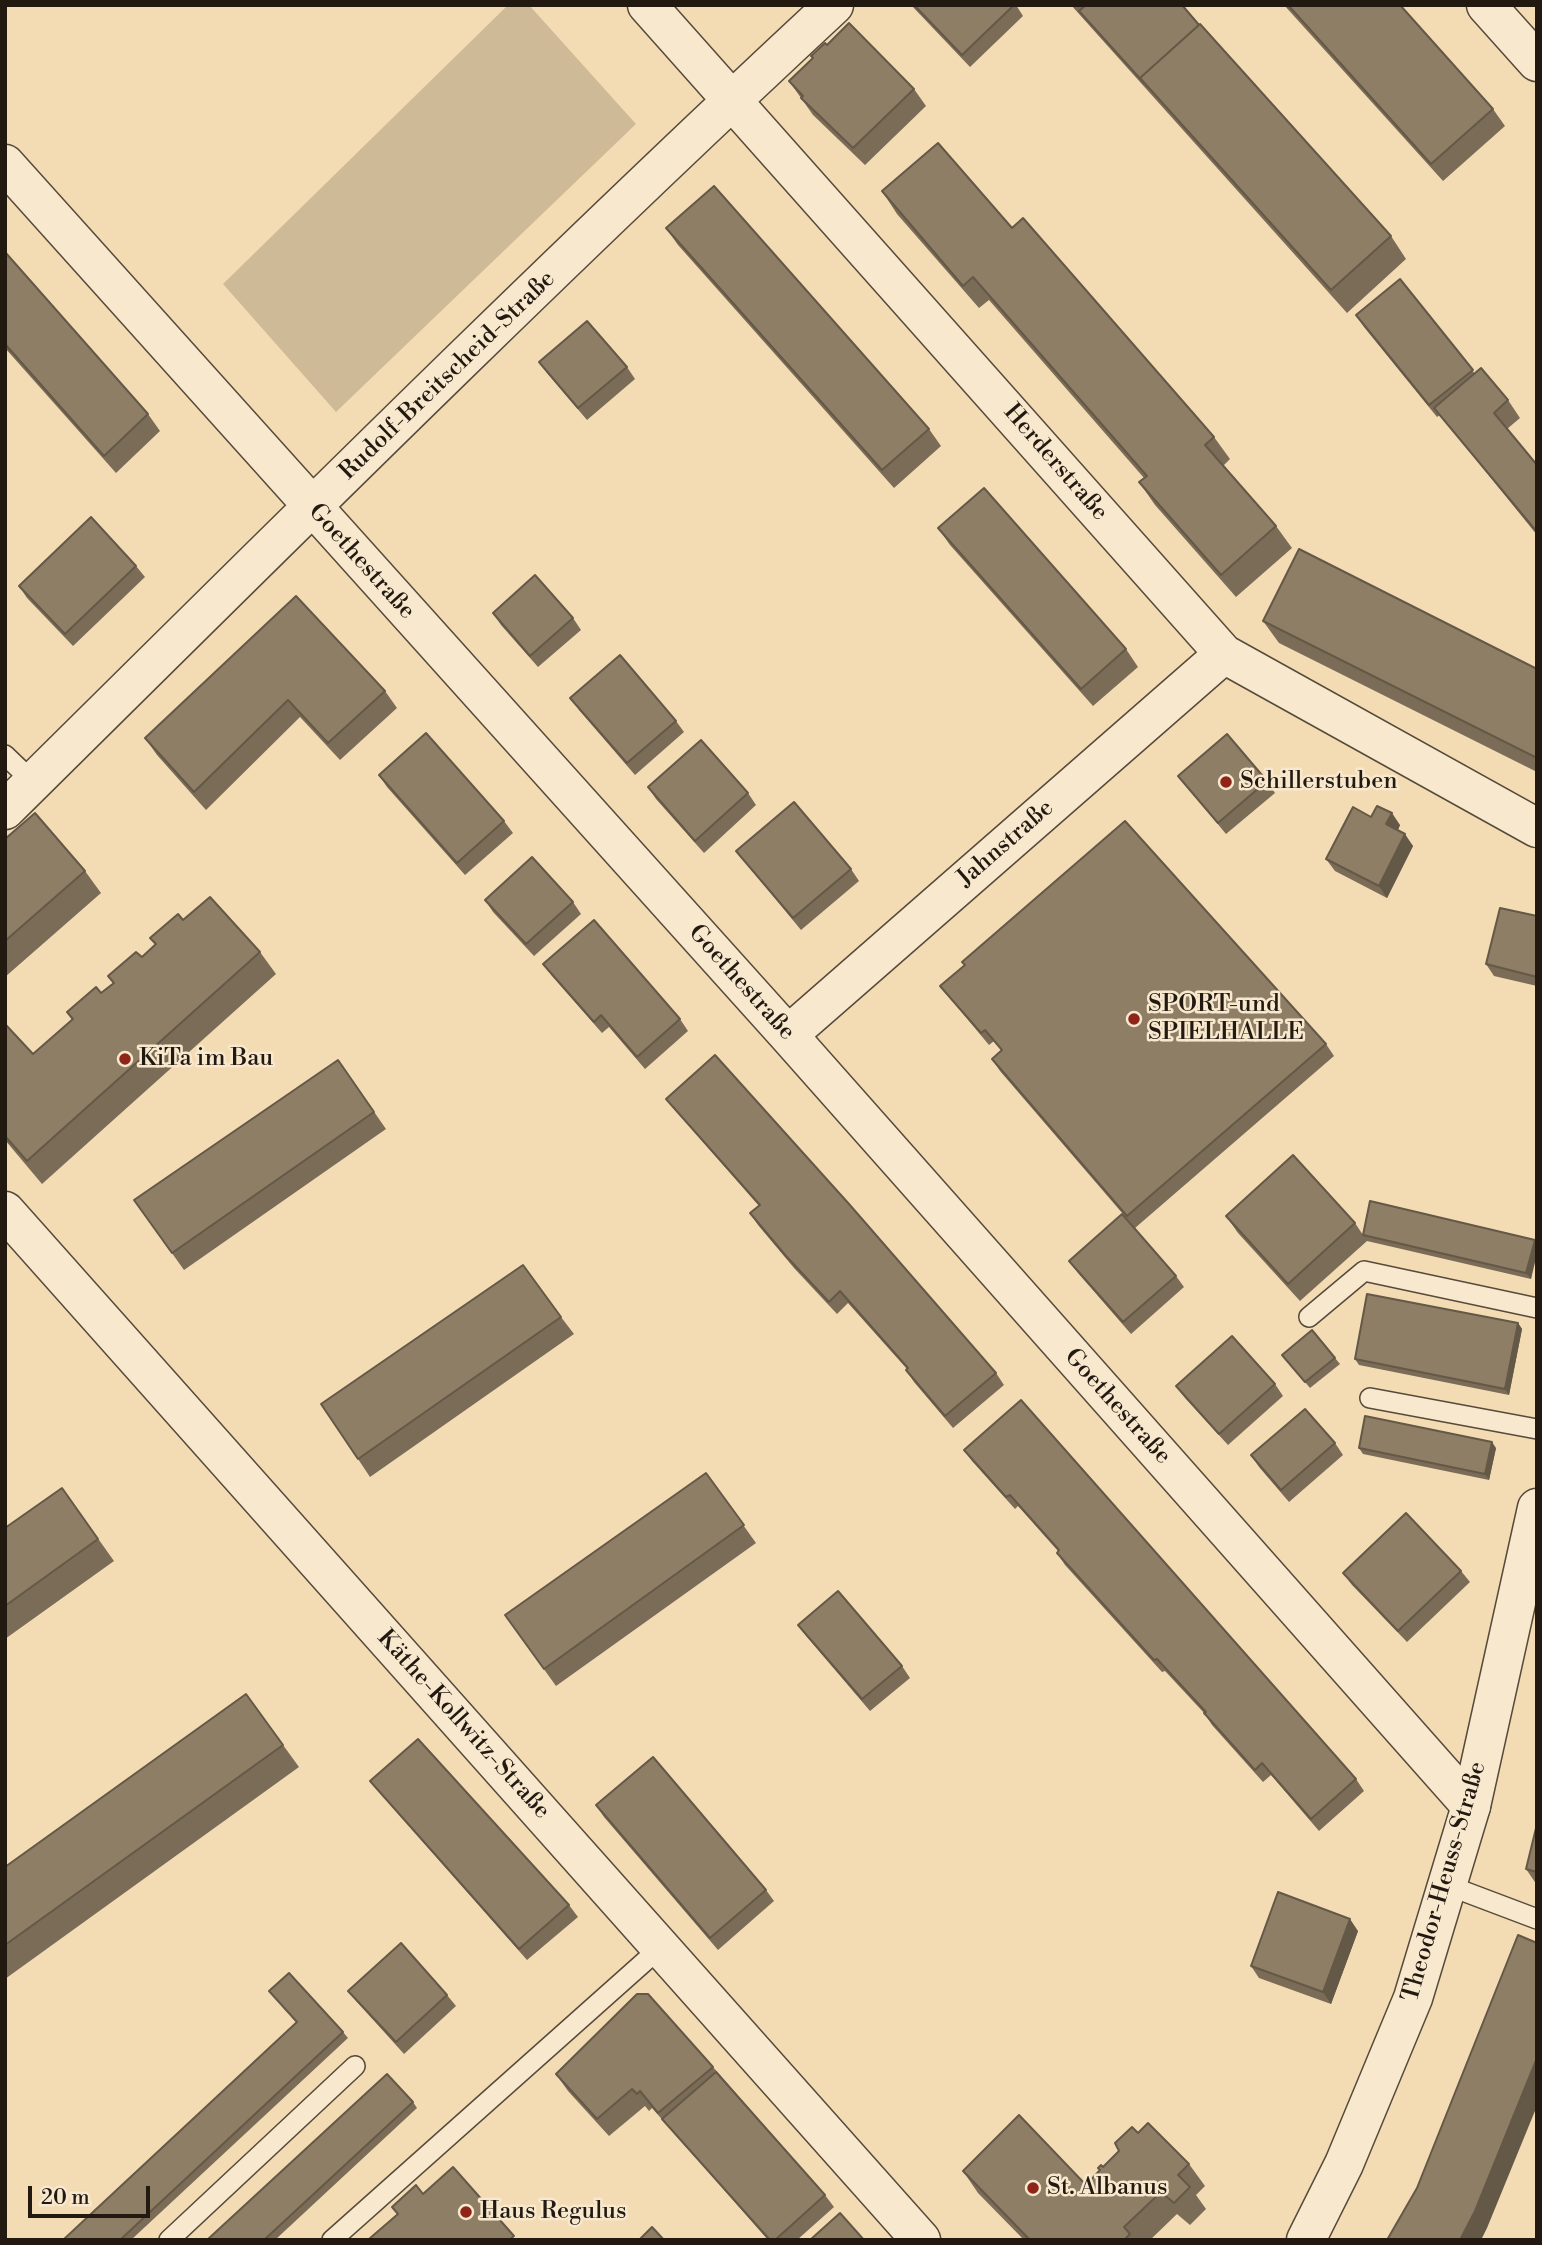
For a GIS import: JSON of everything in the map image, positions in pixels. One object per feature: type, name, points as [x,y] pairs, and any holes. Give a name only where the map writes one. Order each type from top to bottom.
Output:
[{"type":"street","name":"Herderstraße","points":[[647,5],[1224,654],[1537,828]]},
{"type":"street","name":"Rudolf-Breitscheid-Straße","points":[[5,810],[312,507],[834,5]]},
{"type":"street","points":[[1486,5],[1537,62]]},
{"type":"street","name":"Goethestraße","points":[[5,164],[788,1035],[1471,1806]]},
{"type":"street","name":"Jahnstraße","points":[[788,1035],[1224,654]]},
{"type":"street","name":"Käthe-Kollwitz-Straße","points":[[5,1211],[921,2240]]},
{"type":"street","name":"Theodor-Heuss-Straße","points":[[1306,2240],[1344,2164],[1413,1998],[1471,1806],[1537,1508]]},
{"type":"lane","points":[[5,755],[33,782]]},
{"type":"lane","points":[[1309,1317],[1364,1271],[1537,1308]]},
{"type":"lane","points":[[1370,1398],[1537,1429]]},
{"type":"lane","points":[[1447,1885],[1537,1919]]},
{"type":"lane","points":[[332,2240],[661,1947]]},
{"type":"lane","points":[[169,2240],[355,2066]]},
{"type":"shaded area","points":[[508,5],[529,5],[636,124],[336,412],[223,284]]},
{"type":"building","points":[[914,5],[1014,5],[962,55]]},
{"type":"building","points":[[1086,5],[1182,5],[1199,25],[1140,78],[1144,83],[1079,11]]},
{"type":"building","points":[[1288,5],[1400,5],[1493,109],[1431,164]]},
{"type":"building","points":[[849,23],[914,89],[853,148],[801,98],[803,96],[789,81],[813,58],[811,56],[825,43],[827,45]]},
{"type":"building","points":[[1200,24],[1391,236],[1331,290],[1140,78]]},
{"type":"building","points":[[938,143],[1012,228],[1023,218],[1214,437],[1205,445],[1276,526],[1221,575],[1139,482],[1147,476],[973,277],[963,286],[882,191]]},
{"type":"building","points":[[714,186],[929,429],[882,470],[666,228]]},
{"type":"building","points":[[5,252],[148,414],[104,456],[5,344]]},
{"type":"building","points":[[1400,279],[1473,370],[1429,405],[1356,315]]},
{"type":"building","points":[[587,321],[627,367],[578,408],[539,362]]},
{"type":"building","points":[[1481,368],[1508,400],[1494,413],[1537,465],[1537,532],[1434,408]]},
{"type":"building","points":[[984,488],[1126,649],[1081,689],[938,528]]},
{"type":"building","points":[[91,517],[136,566],[65,634],[19,586]]},
{"type":"building","points":[[1299,549],[1537,669],[1537,758],[1263,621]]},
{"type":"building","points":[[535,575],[573,618],[530,656],[493,613]]},
{"type":"building","points":[[296,596],[385,691],[328,743],[288,700],[194,792],[145,738]]},
{"type":"building","points":[[620,655],[676,721],[627,763],[570,698]]},
{"type":"building","points":[[426,733],[504,821],[457,863],[379,775]]},
{"type":"building","points":[[1227,734],[1267,781],[1218,823],[1178,776]]},
{"type":"building","points":[[701,740],[748,793],[695,841],[648,787]]},
{"type":"building","points":[[794,802],[851,869],[793,918],[736,851]]},
{"type":"building","points":[[1377,806],[1392,813],[1386,824],[1405,834],[1379,886],[1326,859],[1353,807],[1371,817]]},
{"type":"building","points":[[35,813],[85,871],[5,941],[5,839]]},
{"type":"building","name":"SPORT-und SPIELHALLE","points":[[1125,821],[1326,1044],[1127,1216],[992,1059],[1002,1050],[985,1030],[981,1033],[940,986],[965,965],[962,962]]},
{"type":"building","points":[[532,857],[573,902],[526,944],[485,900]]},
{"type":"building","name":"KiTa im Bau","points":[[210,897],[260,952],[27,1161],[5,1136],[5,1024],[33,1054],[73,1019],[67,1012],[96,987],[101,993],[114,983],[108,976],[136,952],[142,957],[156,944],[150,938],[178,914],[183,920]]},
{"type":"building","points":[[1500,908],[1537,916],[1537,977],[1486,964]]},
{"type":"building","points":[[594,920],[680,1019],[637,1057],[601,1015],[594,1022],[543,964]]},
{"type":"building","points":[[715,1055],[996,1373],[945,1416],[906,1370],[908,1368],[840,1291],[829,1302],[786,1256],[750,1213],[760,1205],[666,1099]]},
{"type":"building","points":[[338,1060],[374,1112],[172,1253],[134,1200]]},
{"type":"building","points":[[1293,1155],[1355,1223],[1288,1284],[1226,1216]]},
{"type":"building","points":[[1370,1201],[1535,1240],[1526,1273],[1363,1235]]},
{"type":"building","points":[[1122,1214],[1176,1276],[1123,1322],[1069,1261]]},
{"type":"building","points":[[523,1265],[561,1317],[358,1459],[321,1404]]},
{"type":"building","points":[[1367,1294],[1518,1323],[1505,1389],[1355,1359]]},
{"type":"building","points":[[1312,1330],[1335,1358],[1305,1382],[1282,1355]]},
{"type":"building","points":[[1232,1336],[1275,1384],[1219,1434],[1176,1386]]},
{"type":"building","points":[[1021,1400],[1356,1779],[1311,1819],[1262,1763],[1255,1770],[1204,1713],[1206,1712],[1157,1659],[1154,1660],[1057,1553],[1059,1550],[1010,1495],[1006,1497],[964,1450]]},
{"type":"building","points":[[1305,1409],[1335,1443],[1281,1490],[1251,1455]]},
{"type":"building","points":[[1365,1416],[1492,1442],[1485,1474],[1359,1448]]},
{"type":"building","points":[[706,1473],[744,1525],[544,1669],[505,1615]]},
{"type":"building","points":[[62,1488],[98,1539],[5,1606],[5,1528]]},
{"type":"building","points":[[1406,1513],[1461,1571],[1398,1631],[1343,1573]]},
{"type":"building","points":[[838,1591],[902,1666],[862,1699],[798,1625]]},
{"type":"building","points":[[246,1694],[283,1745],[5,1945],[5,1867]]},
{"type":"building","points":[[418,1739],[569,1905],[519,1949],[370,1781]]},
{"type":"building","points":[[653,1757],[766,1890],[710,1938],[596,1805]]},
{"type":"building","points":[[1537,1824],[1537,1872],[1526,1869]]},
{"type":"building","points":[[1278,1892],[1350,1919],[1323,1992],[1251,1966]]},
{"type":"building","points":[[1518,1935],[1537,1943],[1537,2058],[1475,2211],[1460,2240],[1387,2240],[1417,2188]]},
{"type":"building","points":[[401,1943],[447,1995],[396,2042],[348,1991]]},
{"type":"building","points":[[289,1973],[343,2032],[120,2240],[63,2240],[297,2022],[269,1991]]},
{"type":"building","points":[[637,1994],[648,1994],[713,2067],[658,2113],[640,2091],[637,2094],[632,2089],[597,2119],[556,2074]]},
{"type":"building","points":[[716,2072],[825,2195],[775,2240],[770,2240],[662,2119]]},
{"type":"building","points":[[387,2074],[413,2102],[264,2240],[207,2240]]},
{"type":"building","name":"St. Albanus","points":[[1019,2115],[1086,2185],[1100,2170],[1098,2168],[1101,2165],[1103,2167],[1119,2151],[1115,2143],[1132,2127],[1138,2133],[1148,2123],[1189,2164],[1178,2175],[1190,2187],[1174,2203],[1161,2192],[1124,2227],[1130,2234],[1124,2240],[1030,2240],[963,2171]]},
{"type":"building","points":[[453,2167],[514,2236],[509,2240],[369,2239],[398,2214],[392,2207],[416,2185],[423,2194]]},
{"type":"building","points":[[840,2213],[864,2240],[810,2240]]},
{"type":"building","points":[[652,2227],[664,2240],[639,2240]]},
{"type":"place","name":"Schillerstuben","points":[[1226,782]]},
{"type":"place","name":"SPORT-und SPIELHALLE","points":[[1134,1019]]},
{"type":"place","name":"KiTa im Bau","points":[[125,1059]]},
{"type":"place","name":"St. Albanus","points":[[1033,2188]]},
{"type":"place","name":"Haus Regulus","points":[[466,2212]]}]
